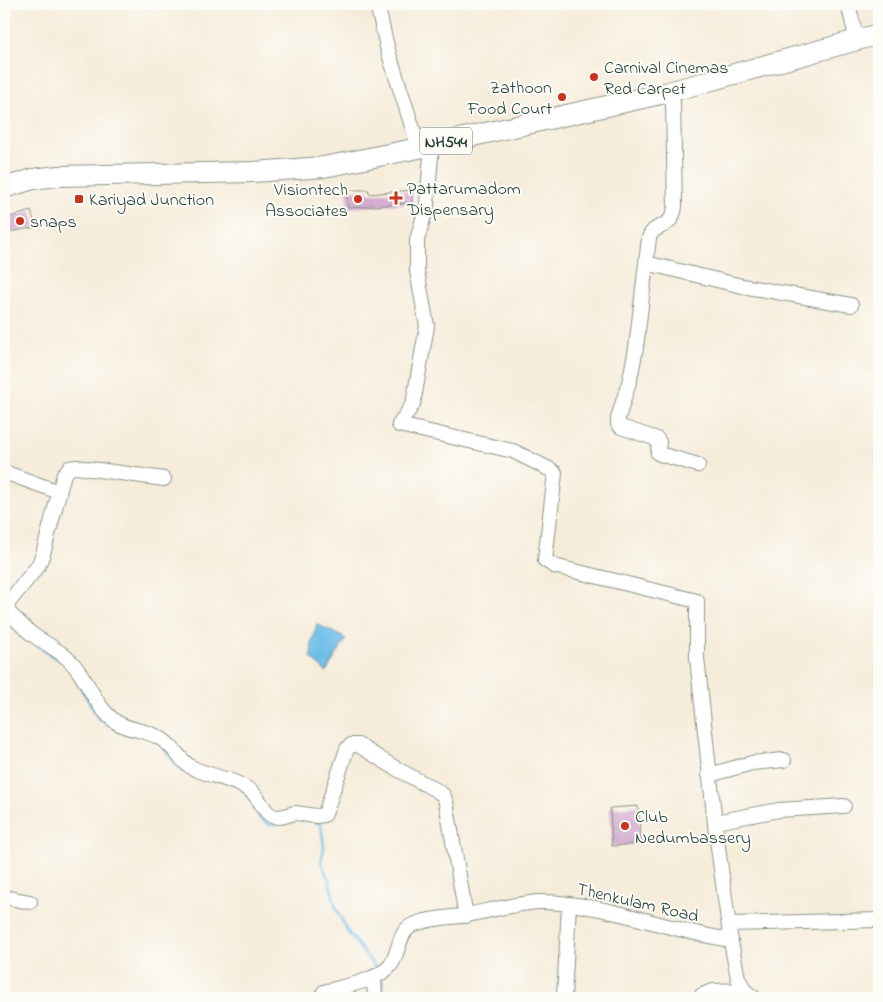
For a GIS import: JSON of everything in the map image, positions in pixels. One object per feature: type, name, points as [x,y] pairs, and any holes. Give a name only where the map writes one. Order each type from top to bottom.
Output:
[{"type":"highway","name":"NH544","points":[[12,192],[89,186],[203,186],[302,181],[348,174],[425,152],[665,93],[879,34]]},
{"type":"highway","name":"NH544","points":[[425,152],[673,102],[879,47]]},
{"type":"street","points":[[377,4],[388,51],[425,152],[427,205],[417,240],[417,271],[427,326],[414,404],[399,424],[513,451],[552,470],[555,474],[545,560],[554,566],[697,601],[697,658],[715,822],[738,978],[749,994]]},
{"type":"street","points":[[848,4],[857,40]]},
{"type":"street","points":[[673,102],[675,207],[673,218],[667,224],[655,229],[651,233],[636,348],[618,424],[621,427],[657,439],[658,453],[698,466]]},
{"type":"street","points":[[646,263],[742,286],[851,305]]},
{"type":"street","points":[[164,479],[69,468],[64,474],[41,560],[8,603],[8,612],[31,634],[72,662],[96,700],[115,722],[143,730],[167,741],[183,761],[192,767],[237,783],[252,791],[269,814],[274,817],[282,817],[292,813],[307,813],[318,816],[325,814],[347,749],[351,745],[358,745],[436,790],[443,795],[446,802],[466,916]]},
{"type":"street","points":[[4,472],[59,492]]},
{"type":"street","points":[[709,775],[752,763],[784,760]]},
{"type":"street","points":[[715,822],[780,810],[844,806]]},
{"type":"street","points":[[4,897],[30,902]]},
{"type":"street","name":"Thenkulam Road","points":[[379,974],[391,965],[405,931],[411,926],[434,920],[540,902],[585,905],[705,936],[731,940]]},
{"type":"street","points":[[564,998],[569,905]]},
{"type":"street","points":[[729,924],[879,920]]},
{"type":"street","points":[[324,992],[379,974],[375,998]]},
{"type":"street","points":[[702,998],[702,995],[713,991],[749,994]]},
{"type":"water","points":[[317,624],[346,639],[326,672],[311,658],[312,642]]},
{"type":"building","points":[[347,190],[369,190],[369,194],[412,190],[412,203],[348,208]]},
{"type":"building","points":[[31,211],[36,227],[4,233],[4,219]]},
{"type":"building","name":"Club Nedumbassery","points":[[638,806],[641,844],[612,846],[610,808]]},
{"type":"waterway","points":[[38,646],[58,659]]},
{"type":"waterway","points":[[72,673],[99,719],[119,731]]},
{"type":"waterway","points":[[166,751],[181,770],[191,774]]},
{"type":"waterway","points":[[247,796],[254,805],[259,818],[270,825],[280,823]]},
{"type":"waterway","points":[[315,822],[321,824],[324,848],[321,862],[329,880],[336,908],[347,931],[378,971]]},
{"type":"waterway","points":[[381,978],[383,982],[382,998]]},
{"type":"place","name":"Carnival Cinemas Red Carpet","points":[[594,77]]},
{"type":"place","name":"Zathoon Food Court","points":[[562,97]]},
{"type":"place","name":"Pattarumadom Dispensary","points":[[396,198]]},
{"type":"place","name":"Kariyad Junction","points":[[79,199]]},
{"type":"place","name":"Visiontech Associates","points":[[358,199]]},
{"type":"place","name":"snaps","points":[[20,221]]},
{"type":"place","name":"Club Nedumbassery","points":[[625,826]]}]
